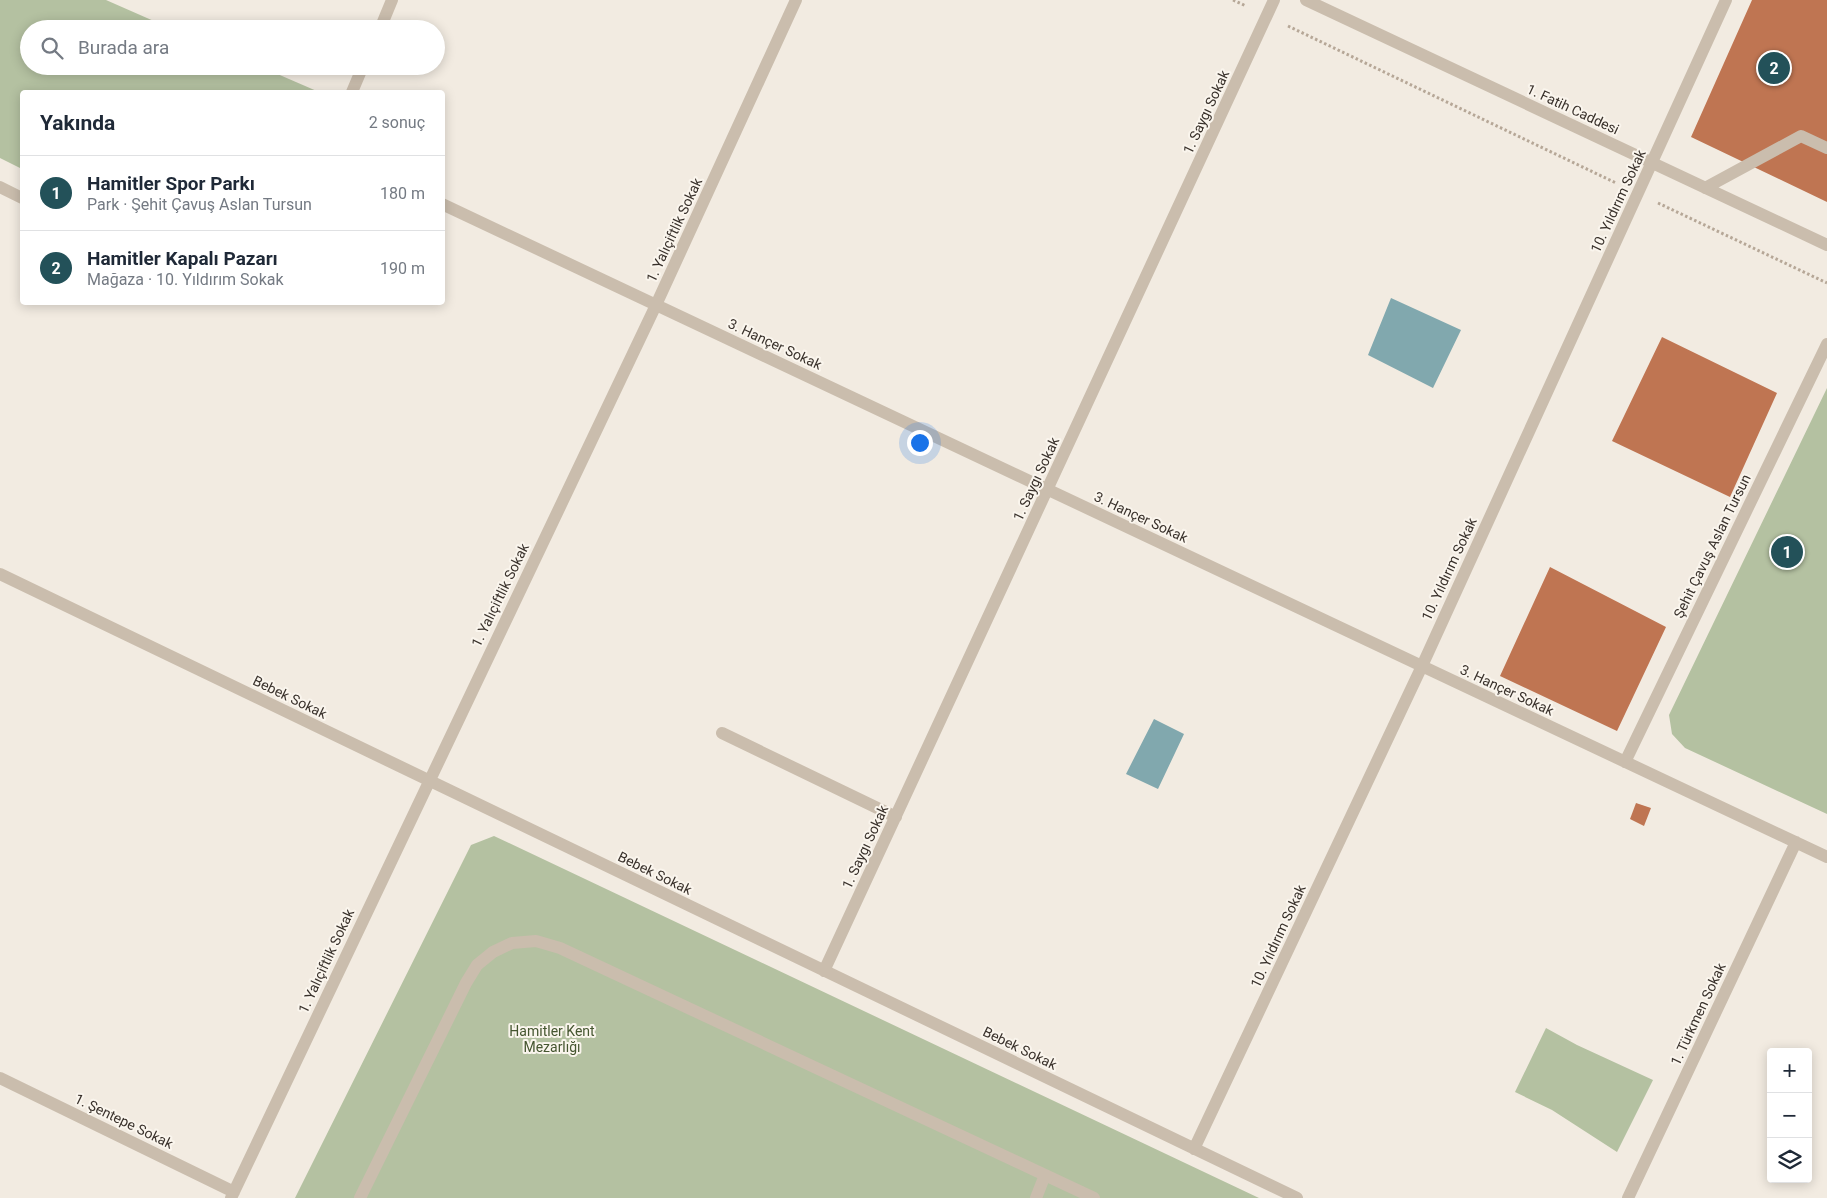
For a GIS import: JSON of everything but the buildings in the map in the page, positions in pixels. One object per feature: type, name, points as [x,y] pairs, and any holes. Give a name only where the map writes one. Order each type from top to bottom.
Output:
[{"type":"street","points":[[384,20],[392,0]]},
{"type":"street","name":"1. Saygı Sokak","points":[[824,971],[1274,0]]},
{"type":"street","name":"1. Fatih Caddesi","points":[[1306,0],[1827,245]]},
{"type":"street","name":"10. Yıldırım Sokak","points":[[1194,1149],[1422,666],[1726,0]]},
{"type":"street","name":"1. Yalıçiftlik Sokak","points":[[232,1195],[428,780],[656,305],[796,2]]},
{"type":"street","points":[[353,90],[359,75]]},
{"type":"street","points":[[1705,188],[1801,136],[1827,148]]},
{"type":"street","points":[[0,187],[20,197]]},
{"type":"street","name":"3. Hançer Sokak","points":[[445,205],[1827,857]]},
{"type":"street","name":"Şehit Çavuş Aslan Tursun","points":[[1625,762],[1827,344]]},
{"type":"street","name":"Bebek Sokak","points":[[0,574],[1297,1198]]},
{"type":"street","points":[[722,733],[896,817]]},
{"type":"street","name":"1. Türkmen Sokak","points":[[1628,1198],[1796,842]]},
{"type":"street","points":[[360,1198],[466,983],[477,965],[493,952],[512,943],[536,941],[560,948],[1094,1198]]},
{"type":"street","name":"1. Şentepe Sokak","points":[[0,1078],[232,1195]]},
{"type":"street","points":[[1036,1198],[1045,1176]]},
{"type":"path","points":[[1233,0],[1827,283]]},
{"type":"green space","points":[[0,0],[106,0],[152,20],[20,20],[20,75],[280,75],[314,90],[20,90],[20,168],[0,158]]},
{"type":"green space","points":[[1827,388],[1827,814],[1685,748],[1672,734],[1669,715]]},
{"type":"green space","name":"Hamitler Kent Mezarlığı","points":[[494,836],[1259,1198],[295,1198],[471,845]]},
{"type":"green space","points":[[1546,1028],[1577,1045],[1653,1080],[1617,1152],[1552,1110],[1515,1092]]},
{"type":"water","points":[[1391,298],[1461,330],[1433,388],[1368,355]]},
{"type":"water","points":[[1154,719],[1184,734],[1158,789],[1126,774]]},
{"type":"place","name":"Hamitler Kapalı Pazarı","points":[[1774,68]]},
{"type":"place","name":"Hamitler Spor Parkı","points":[[1787,552]]}]
